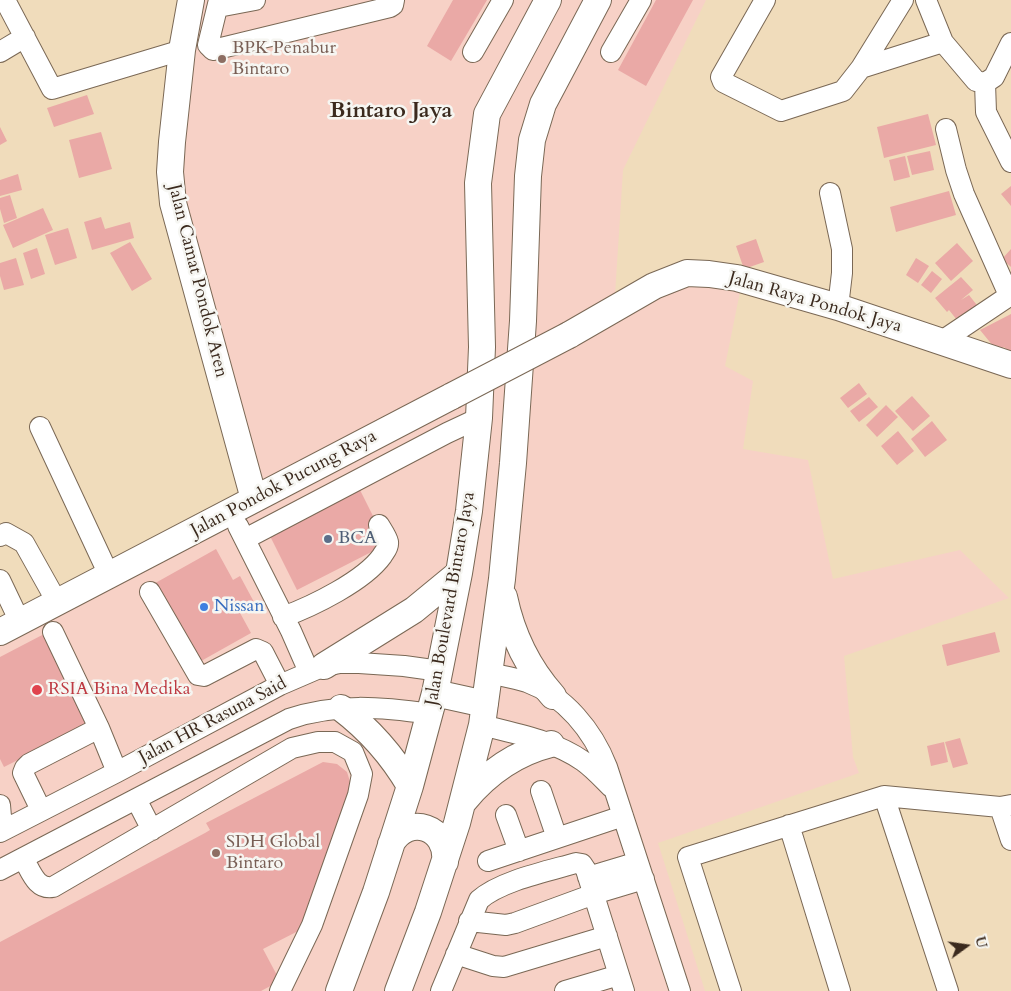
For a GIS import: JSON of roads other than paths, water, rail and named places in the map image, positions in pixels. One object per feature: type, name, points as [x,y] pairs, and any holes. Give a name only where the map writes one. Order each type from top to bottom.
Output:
[{"type":"main road","name":"Jalan Camat Pondok Aren","points":[[191,0],[182,50],[170,162],[173,203],[254,499]]},
{"type":"main road","name":"Jalan Boulevard Bintaro Jaya","points":[[339,991],[376,892],[410,786],[435,693],[459,574],[469,511],[479,418],[482,347],[478,183],[487,114],[548,0]]},
{"type":"main road","points":[[398,991],[411,961],[463,802],[483,714],[490,673],[502,579],[522,347],[528,176],[532,140],[543,104],[598,0]]},
{"type":"main road","name":"Jalan Raya Pondok Jaya","points":[[569,335],[654,286],[687,273],[709,274],[738,278],[838,307],[1011,365]]},
{"type":"main road","name":"Jalan Pondok Pucung Raya","points":[[10,627],[569,335]]},
{"type":"main road","points":[[469,511],[470,517],[476,526],[486,530],[497,528],[507,515]]},
{"type":"main road","points":[[316,669],[409,614],[459,574]]},
{"type":"main road","points":[[502,579],[508,616],[522,651],[536,675],[553,696]]},
{"type":"main road","points":[[435,693],[483,714]]},
{"type":"main road","points":[[341,708],[382,744],[410,786]]},
{"type":"main road","points":[[463,802],[482,781],[501,766],[520,755],[551,744]]},
{"type":"main road","points":[[391,844],[394,838],[404,830],[423,827],[439,837],[445,849],[444,862]]},
{"type":"street","points":[[5,0],[50,88],[53,89],[182,50]]},
{"type":"street","points":[[255,0],[219,4],[208,45],[213,50],[390,7],[393,5],[394,0]]},
{"type":"street","points":[[473,52],[503,0]]},
{"type":"street","points":[[611,52],[641,0]]},
{"type":"street","points":[[764,0],[721,77],[723,82],[781,111],[842,91],[861,68],[903,0]]},
{"type":"street","points":[[926,0],[943,42],[976,81],[985,83],[994,77],[1011,43]]},
{"type":"street","points":[[0,52],[25,37]]},
{"type":"street","points":[[861,68],[943,42]]},
{"type":"street","points":[[985,83],[986,112],[1011,162]]},
{"type":"street","points":[[942,341],[1009,298],[1007,288],[964,194],[946,129]]},
{"type":"street","points":[[830,193],[842,249],[842,273],[838,307]]},
{"type":"street","points":[[316,669],[283,617],[242,533],[479,418]]},
{"type":"street","points":[[40,427],[109,575]]},
{"type":"street","points":[[283,617],[299,611],[352,582],[374,567],[387,548],[388,542],[379,525]]},
{"type":"street","points":[[0,536],[6,533],[24,543],[57,602]]},
{"type":"street","points":[[0,580],[10,627]]},
{"type":"street","points":[[150,592],[198,674],[204,676],[256,650],[263,652],[280,685]]},
{"type":"street","points":[[53,632],[99,728],[117,772]]},
{"type":"street","name":"Jalan HR Rasuna Said","points":[[0,870],[289,719],[316,711],[341,708],[395,710],[435,693],[404,666],[340,663],[316,669],[280,685],[117,772],[41,810],[2,819]]},
{"type":"street","points":[[490,673],[528,682],[553,696],[574,715],[601,752],[680,991]]},
{"type":"street","points":[[483,714],[566,751],[584,762],[614,790]]},
{"type":"street","points":[[41,810],[24,773],[25,768],[29,764],[99,728]]},
{"type":"street","points":[[23,858],[40,886],[46,888],[53,887],[292,748],[318,742],[335,742],[353,752],[362,774],[358,795],[312,925],[280,991]]},
{"type":"street","points":[[139,760],[154,789]]},
{"type":"street","points":[[541,791],[557,838]]},
{"type":"street","points":[[884,796],[948,991]]},
{"type":"street","points":[[731,991],[688,857],[884,796],[1006,806],[1011,840]]},
{"type":"street","points":[[136,799],[152,830]]},
{"type":"street","points":[[506,814],[518,851]]},
{"type":"street","points":[[488,861],[623,816]]},
{"type":"street","points":[[789,825],[840,991]]},
{"type":"street","points":[[441,991],[478,900],[487,892],[576,863],[584,866],[621,983],[566,991]]},
{"type":"street","points":[[469,922],[506,925],[515,923],[591,886],[641,870]]},
{"type":"street","points":[[456,954],[504,968],[607,936]]},
{"type":"place","name":"BPK Penabur Bintaro","points":[[222,59]]},
{"type":"place","name":"BCA","points":[[328,539]]},
{"type":"place","name":"Nissan","points":[[204,607]]},
{"type":"place","name":"RSIA Bina Medika","points":[[37,690]]},
{"type":"place","name":"SDH Global Bintaro","points":[[216,853]]},
{"type":"district","name":"Bintaro Jaya","points":[[391,112]]}]
